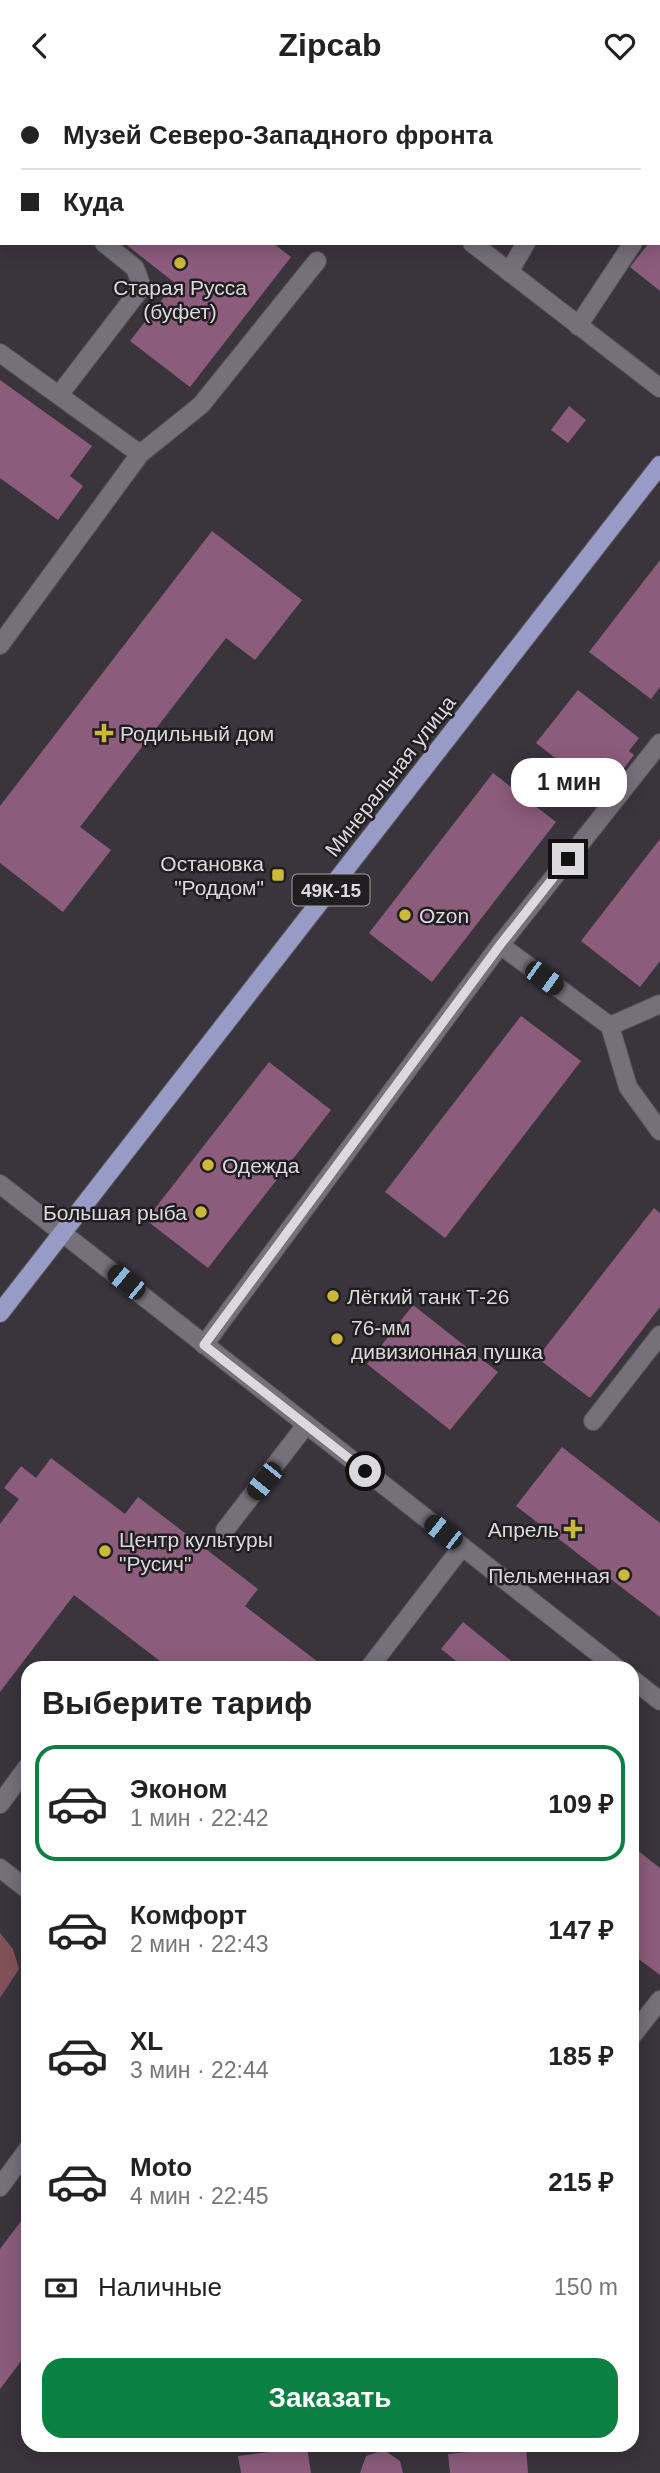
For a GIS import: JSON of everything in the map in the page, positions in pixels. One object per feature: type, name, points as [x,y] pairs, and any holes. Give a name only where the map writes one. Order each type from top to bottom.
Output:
[{"type":"main road","name":"Минеральная улица","points":[[0,1313],[660,465]]},
{"type":"street","points":[[59,395],[142,287],[135,268],[106,245]]},
{"type":"street","points":[[475,245],[660,388]]},
{"type":"street","points":[[509,272],[525,245]]},
{"type":"street","points":[[578,325],[632,245]]},
{"type":"street","points":[[0,645],[140,454],[201,405],[317,261]]},
{"type":"street","points":[[0,353],[140,454]]},
{"type":"street","points":[[204,1345],[500,945],[660,743]]},
{"type":"street","points":[[500,945],[610,1026],[628,1087],[660,1131]]},
{"type":"street","points":[[610,1026],[660,1004]]},
{"type":"street","points":[[0,1184],[608,1661]]},
{"type":"street","points":[[593,1421],[660,1335]]},
{"type":"street","points":[[225,1530],[306,1425]]},
{"type":"street","points":[[374,1661],[462,1547]]},
{"type":"street","points":[[639,1684],[660,1701]]},
{"type":"street","points":[[0,1804],[21,1776]]},
{"type":"street","points":[[0,1868],[21,1885]]},
{"type":"street","points":[[639,2027],[660,2000]]},
{"type":"street","points":[[0,2187],[21,2158]]},
{"type":"shaded area","points":[[0,1933],[13,1949],[19,1969],[0,1998]]},
{"type":"building","points":[[127,245],[276,245],[291,257],[190,387],[130,341],[175,283]]},
{"type":"building","points":[[647,245],[660,245],[660,291],[630,267]]},
{"type":"building","points":[[0,380],[92,446],[70,476],[83,486],[58,520],[0,478]]},
{"type":"building","points":[[569,406],[586,420],[568,443],[551,430]]},
{"type":"building","name":"Родильный дом","points":[[212,531],[302,600],[255,660],[226,638],[80,827],[111,850],[63,912],[0,863],[0,806]]},
{"type":"building","points":[[660,560],[660,687],[651,699],[589,652]]},
{"type":"building","points":[[578,690],[639,738],[629,751],[634,755],[618,776],[611,771],[596,790],[536,743]]},
{"type":"building","points":[[493,773],[556,822],[432,982],[369,933]]},
{"type":"building","points":[[660,839],[660,961],[640,987],[581,941]]},
{"type":"building","points":[[521,1016],[581,1061],[445,1238],[385,1192]]},
{"type":"building","points":[[269,1062],[331,1110],[208,1268],[146,1220]]},
{"type":"building","points":[[654,1208],[660,1213],[660,1307],[590,1398],[537,1358]]},
{"type":"building","points":[[413,1305],[498,1372],[450,1430],[367,1364]]},
{"type":"building","points":[[562,1447],[660,1523],[660,1617],[516,1506]]},
{"type":"building","name":"Центр культуры \"Русич\"","points":[[51,1458],[125,1514],[138,1497],[258,1589],[245,1606],[317,1661],[160,1661],[74,1595],[21,1661],[0,1692],[0,1524],[19,1499],[4,1488],[21,1466],[36,1478]]},
{"type":"building","points":[[463,1622],[511,1661],[456,1661],[441,1649]]},
{"type":"building","points":[[639,1852],[660,1868],[660,1975],[639,1959]]},
{"type":"building","points":[[21,2221],[21,2361],[0,2389],[0,2249]]},
{"type":"building","points":[[269,2452],[308,2452],[311,2473],[241,2473],[238,2456]]},
{"type":"building","points":[[387,2452],[400,2461],[403,2473],[360,2473],[366,2456]]},
{"type":"building","points":[[526,2452],[528,2473],[450,2473],[448,2454]]},
{"type":"place","name":"Старая Русса (буфет)","points":[[180,263]]},
{"type":"place","name":"Родильный дом","points":[[104,733]]},
{"type":"place","name":"Остановка \"Роддом\"","points":[[278,875]]},
{"type":"place","name":"Ozon","points":[[405,915]]},
{"type":"place","name":"Одежда","points":[[208,1165]]},
{"type":"place","name":"Большая рыба","points":[[201,1212]]},
{"type":"place","name":"Лёгкий танк Т-26","points":[[333,1296]]},
{"type":"place","name":"76-мм дивизионная пушка","points":[[337,1339]]},
{"type":"place","name":"Апрель","points":[[573,1529]]},
{"type":"place","name":"Центр культуры \"Русич\"","points":[[105,1551]]},
{"type":"place","name":"Пельменная","points":[[624,1575]]},
{"type":"route","points":[[365,1471],[204,1345],[500,945],[568,859]]}]
